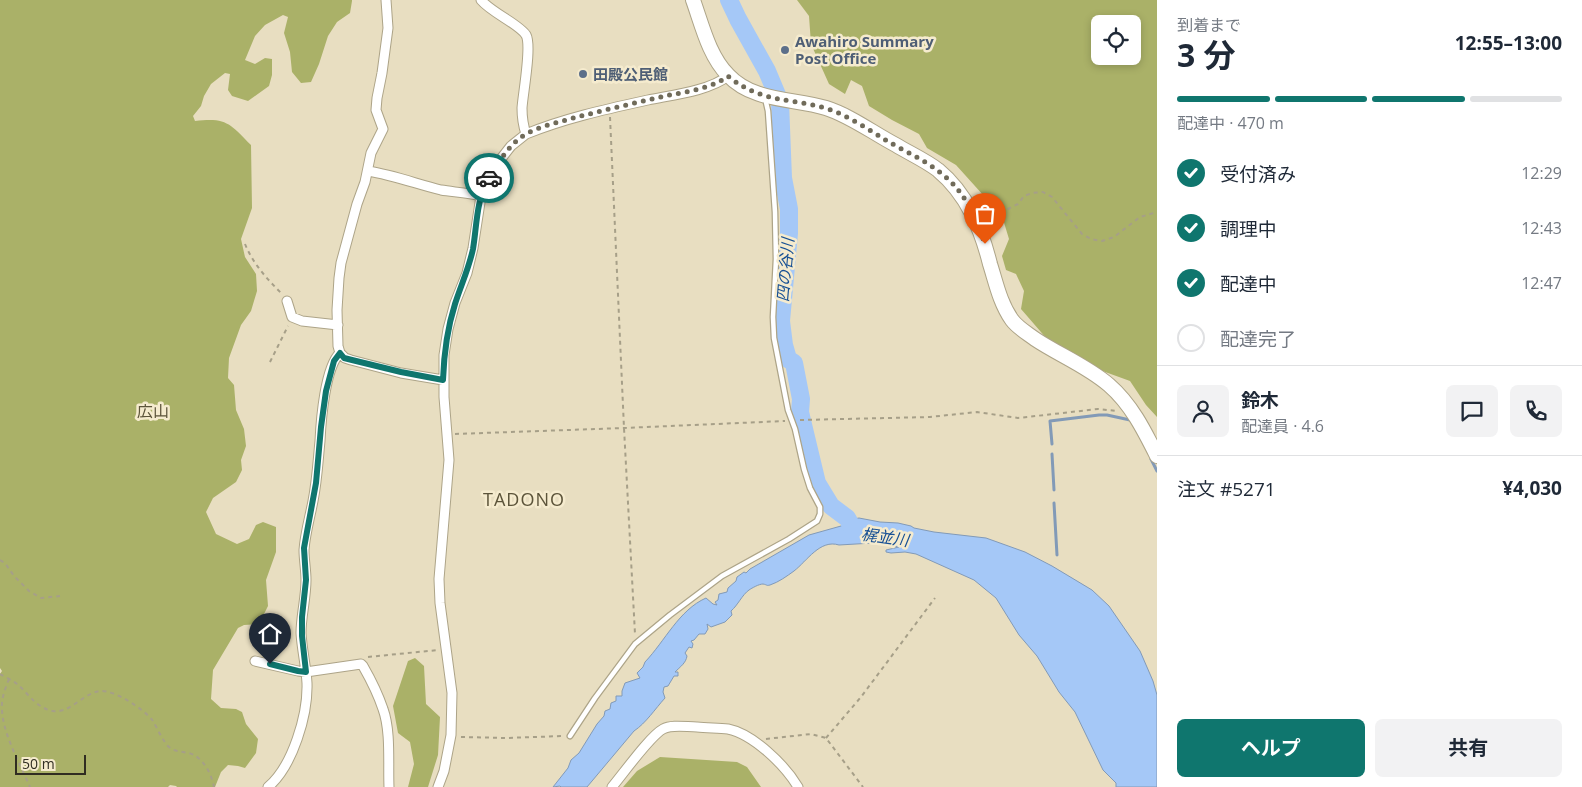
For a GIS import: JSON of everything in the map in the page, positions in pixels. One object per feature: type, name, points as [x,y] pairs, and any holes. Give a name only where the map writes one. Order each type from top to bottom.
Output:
[{"type":"main road","points":[[693,0],[709,45],[719,65],[739,85],[767,97],[827,109],[848,118],[935,168],[951,182],[964,198],[978,224],[1004,309],[1026,333],[1108,384],[1123,398],[1141,424],[1157,456]]},
{"type":"street","points":[[386,0],[388,28],[376,110],[383,129],[371,152],[363,190],[357,204],[341,263],[337,302],[340,353],[344,358],[443,380]]},
{"type":"street","points":[[481,0],[527,36],[528,47],[522,108],[522,122],[526,134]]},
{"type":"street","points":[[438,787],[444,771],[451,736],[452,693],[440,602],[439,579],[449,460],[443,380],[444,355],[455,302],[467,272],[473,248],[481,196],[500,160],[511,146],[526,134],[547,125],[608,109],[699,89],[721,81],[728,76]]},
{"type":"street","points":[[368,171],[394,176],[413,183],[443,190],[481,196]]},
{"type":"street","points":[[287,300],[292,317],[302,321],[338,325]]},
{"type":"street","points":[[268,787],[274,781],[296,744],[306,697],[306,672],[302,636],[306,580],[304,548],[316,483],[326,391],[334,361],[340,353]]},
{"type":"street","points":[[255,660],[306,672],[361,664],[374,687],[387,724],[388,787]]},
{"type":"street","points":[[612,787],[652,739],[661,730],[669,727],[738,732],[769,754],[783,767],[798,787]]},
{"type":"lane","points":[[570,736],[595,698],[635,644],[722,576],[789,539],[817,521],[820,514],[820,507],[810,488],[804,469],[796,429],[788,410],[774,338],[772,317],[776,259],[776,212],[767,97]]},
{"type":"path","points":[[608,109],[611,120],[635,644]]},
{"type":"path","points":[[978,224],[1018,204],[1024,196],[1043,192],[1052,197],[1082,234],[1091,239],[1102,241],[1114,237],[1140,217],[1157,212]]},
{"type":"path","points":[[245,244],[265,277],[287,300]]},
{"type":"path","points":[[270,362],[292,317]]},
{"type":"path","points":[[448,434],[793,420],[930,417],[977,412],[1018,418],[1098,409],[1126,411],[1131,409]]},
{"type":"path","points":[[0,560],[6,563],[14,576],[29,591],[41,598],[60,596]]},
{"type":"path","points":[[826,738],[861,697],[935,598]]},
{"type":"path","points":[[361,658],[446,648]]},
{"type":"path","points":[[0,674],[18,684],[38,704],[59,712],[88,695],[101,691],[111,692],[123,698],[152,719],[168,747],[182,753],[194,755],[204,765],[212,778],[214,787]]},
{"type":"path","points":[[9,679],[4,691],[2,709],[8,733],[30,787]]},
{"type":"path","points":[[754,743],[758,740],[811,734],[826,738],[863,787]]},
{"type":"path","points":[[451,736],[459,738],[570,736]]},
{"type":"green space","points":[[0,0],[352,0],[350,13],[337,22],[328,36],[311,82],[301,83],[292,72],[290,52],[284,33],[288,17],[283,15],[265,25],[255,36],[245,60],[255,64],[265,58],[272,59],[272,75],[269,86],[248,101],[232,96],[228,90],[230,74],[225,73],[211,84],[201,106],[193,116],[195,121],[214,120],[227,124],[251,145],[252,208],[241,239],[245,257],[256,274],[257,291],[251,311],[241,325],[229,358],[228,378],[234,385],[236,410],[244,429],[246,446],[241,460],[242,470],[236,482],[213,498],[206,512],[216,534],[237,544],[249,539],[256,525],[263,522],[276,527],[276,552],[266,580],[268,606],[259,624],[244,625],[238,628],[213,670],[211,699],[221,708],[236,709],[242,712],[246,724],[258,739],[256,753],[245,768],[228,765],[221,772],[215,787],[177,787],[170,785],[168,787],[0,787],[0,674],[2,671],[0,668]]},
{"type":"green space","points":[[797,0],[1157,0],[1157,417],[1146,405],[1130,381],[1097,369],[1047,339],[1021,309],[1024,291],[1016,274],[1006,270],[1002,256],[1009,239],[1002,216],[956,165],[927,148],[919,134],[869,106],[862,86],[851,80],[845,94],[829,84],[811,44],[809,16]]},
{"type":"green space","points":[[415,658],[424,666],[426,704],[440,717],[438,755],[428,787],[408,787],[414,764],[410,742],[398,733],[393,706],[408,661]]},
{"type":"green space","points":[[660,757],[737,762],[747,767],[761,787],[623,787],[637,771]]},
{"type":"water","name":"梶並川","points":[[859,518],[898,523],[934,532],[986,538],[1025,552],[1092,590],[1109,606],[1140,651],[1153,681],[1157,695],[1157,787],[1116,787],[1116,783],[1103,770],[1075,712],[1059,692],[1037,656],[1019,635],[996,598],[974,580],[916,554],[886,552],[886,550],[899,547],[873,543],[826,545],[814,552],[780,581],[769,585],[763,584],[749,590],[731,611],[732,615],[725,622],[711,627],[707,624],[708,629],[705,634],[699,634],[691,641],[693,644],[692,648],[689,647],[685,653],[687,656],[685,661],[675,672],[678,672],[678,676],[674,676],[668,686],[664,687],[665,698],[634,731],[587,787],[553,787],[568,768],[571,760],[579,753],[604,716],[605,711],[610,709],[611,703],[616,701],[616,696],[622,696],[625,683],[640,678],[637,673],[688,610],[706,598],[717,605],[715,602],[718,600],[719,594],[727,592],[737,577],[744,572],[746,573],[809,535],[841,526],[844,521]]},
{"type":"waterway","name":"四の谷川","points":[[729,0],[767,71],[780,102],[783,178],[789,209],[789,233],[781,321],[784,345],[788,359],[794,363],[801,399],[800,412],[817,483],[831,506],[847,518],[855,532]]},
{"type":"waterway","points":[[1052,444],[1050,421],[1099,415],[1130,420]]},
{"type":"waterway","points":[[1052,454],[1054,490]]},
{"type":"waterway","points":[[1151,459],[1157,471]]},
{"type":"waterway","points":[[1054,503],[1057,555]]},
{"type":"way so far","points":[[489,178],[511,146],[526,134],[547,125],[608,109],[699,89],[721,81],[728,76],[739,85],[765,96],[805,103],[827,109],[848,118],[935,168],[951,182],[964,198],[978,224],[985,244]]},
{"type":"place","name":"Awahiro Summary Post Office","points":[[785,50]]},
{"type":"place","name":"田殿公民館","points":[[583,74]]},
{"type":"district","name":"広山","points":[[153,411]]},
{"type":"district","name":"TADONO","points":[[524,499]]},
{"type":"route","points":[[270,664],[306,672],[302,636],[306,580],[304,548],[316,483],[326,391],[334,361],[340,353],[344,358],[443,380],[448,329],[455,302],[467,272],[473,248],[478,206],[489,178]]}]
